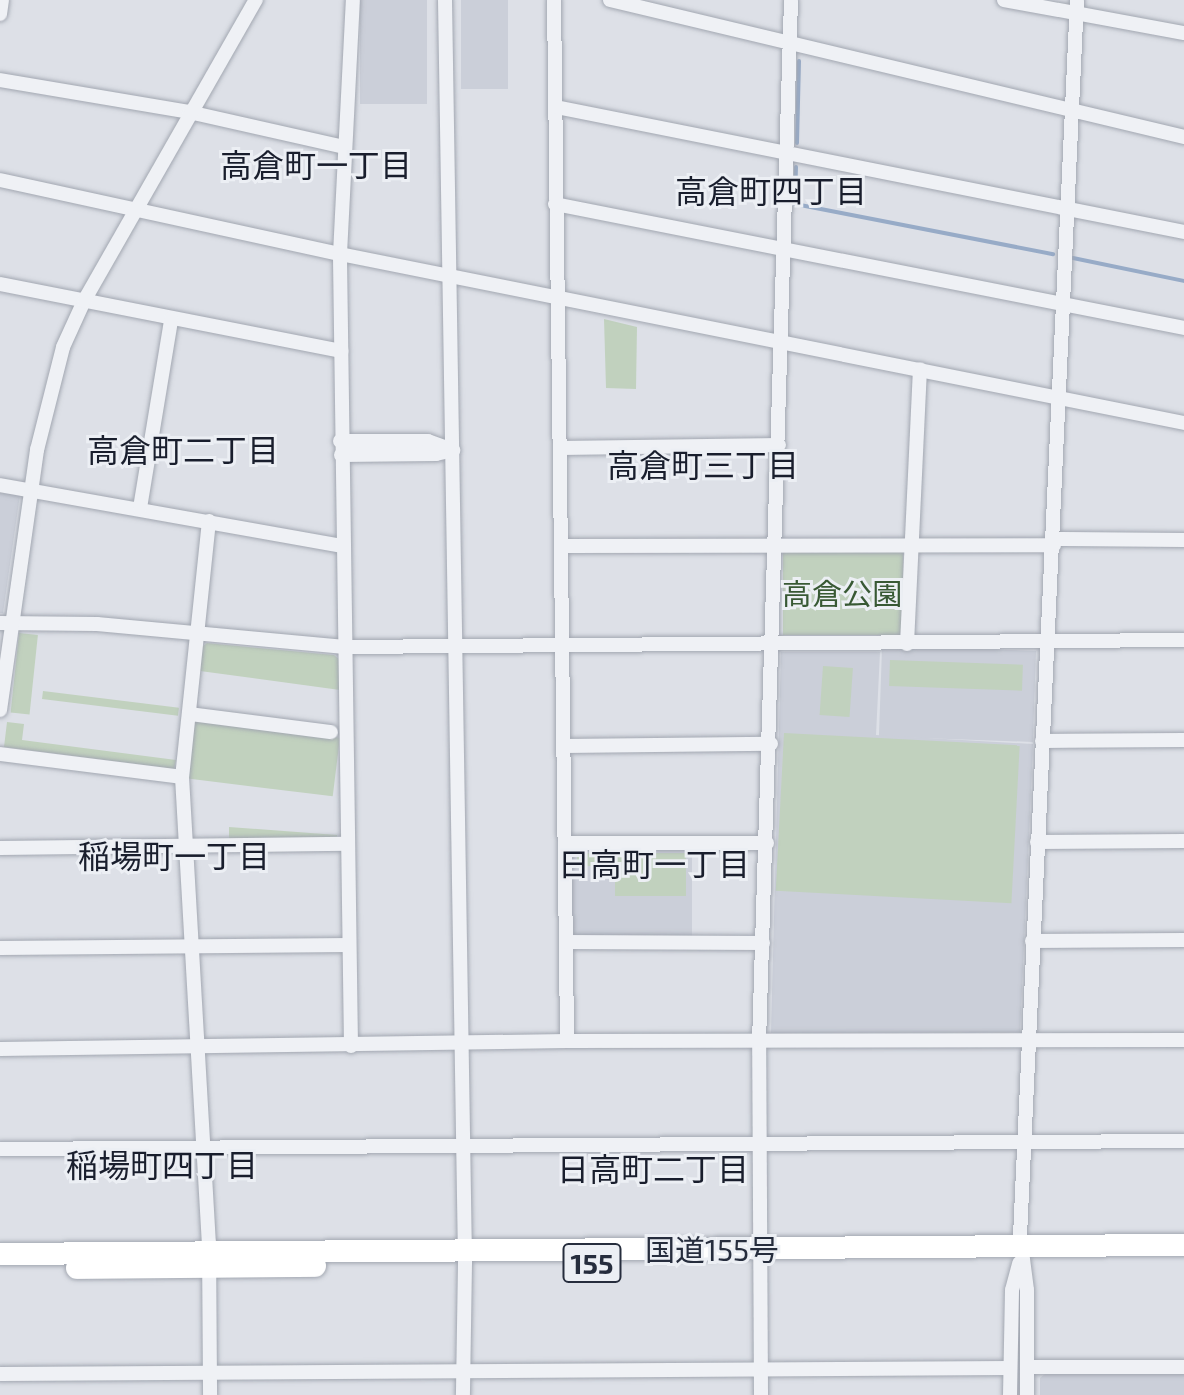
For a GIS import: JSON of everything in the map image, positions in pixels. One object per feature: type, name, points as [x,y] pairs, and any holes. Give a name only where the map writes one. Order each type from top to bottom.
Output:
[{"type":"highway","name":"国道155号","points":[[0,1268],[210,1260],[465,1256],[1020,1253],[1184,1245]]},
{"type":"highway","name":"国道155号","points":[[1020,1253],[1184,1259]]},
{"type":"highway","name":"国道155号","points":[[0,1254],[210,1260]]},
{"type":"street","points":[[0,14],[2,0]]},
{"type":"street","points":[[0,710],[6,623],[50,392],[63,347],[84,301],[133,212],[256,0]]},
{"type":"street","points":[[351,1046],[340,448],[340,254],[353,0]]},
{"type":"street","points":[[445,0],[465,1256],[463,1395]]},
{"type":"street","points":[[554,0],[567,1041]]},
{"type":"street","points":[[610,0],[1184,137]]},
{"type":"street","points":[[761,1395],[759,1042],[771,744],[791,0]]},
{"type":"street","points":[[1004,0],[1077,7],[1184,33]]},
{"type":"street","points":[[1010,1395],[1012,1290],[1020,1253],[1077,7]]},
{"type":"street","points":[[0,80],[189,112],[344,147]]},
{"type":"street","points":[[556,107],[1184,232]]},
{"type":"street","points":[[0,180],[133,212],[1184,423]]},
{"type":"street","points":[[555,204],[1184,328]]},
{"type":"street","points":[[0,284],[341,351]]},
{"type":"street","points":[[140,508],[171,320]]},
{"type":"street","points":[[907,644],[920,369]]},
{"type":"street","points":[[561,448],[779,445]]},
{"type":"street","points":[[340,448],[436,454],[453,450]]},
{"type":"street","points":[[0,485],[342,546]]},
{"type":"street","points":[[209,521],[182,777],[195,1046],[210,1260],[210,1395]]},
{"type":"street","points":[[562,546],[1184,540]]},
{"type":"street","points":[[6,623],[97,624],[345,647],[1184,640]]},
{"type":"street","points":[[190,714],[331,732]]},
{"type":"street","points":[[1042,741],[1184,740]]},
{"type":"street","points":[[564,746],[771,744]]},
{"type":"street","points":[[0,754],[182,777]]},
{"type":"street","points":[[1037,842],[1184,841]]},
{"type":"street","points":[[566,843],[767,843]]},
{"type":"street","points":[[0,848],[348,844]]},
{"type":"street","points":[[1032,941],[1184,940]]},
{"type":"street","points":[[566,942],[763,943]]},
{"type":"street","points":[[0,948],[349,945]]},
{"type":"street","points":[[0,1049],[460,1045],[567,1041],[1184,1040]]},
{"type":"street","points":[[0,1149],[1184,1141]]},
{"type":"street","points":[[1020,1253],[1027,1286],[1027,1395]]},
{"type":"street","points":[[1027,1367],[1184,1367]]},
{"type":"street","points":[[0,1374],[1010,1368]]},
{"type":"shaded area","points":[[360,0],[427,0],[427,104],[360,104]]},
{"type":"shaded area","points":[[461,0],[508,0],[508,89],[461,89]]},
{"type":"shaded area","points":[[0,493],[20,495],[3,613],[0,613]]},
{"type":"shaded area","points":[[882,646],[1036,651],[1033,742],[879,737]]},
{"type":"shaded area","points":[[781,652],[880,652],[876,735],[1033,744],[1020,1032],[771,1033]]},
{"type":"shaded area","points":[[576,850],[692,850],[692,937],[577,938],[572,932],[571,854]]},
{"type":"shaded area","points":[[1184,1373],[1184,1395],[1040,1395],[1040,1378],[1045,1374]]},
{"type":"green space","points":[[604,319],[637,327],[636,389],[606,388]]},
{"type":"green space","name":"高倉公園","points":[[783,551],[903,551],[903,635],[783,635]]},
{"type":"green space","points":[[19,633],[38,635],[30,715],[11,713]]},
{"type":"green space","points":[[207,643],[334,655],[340,660],[340,690],[200,671],[202,647]]},
{"type":"green space","points":[[890,660],[1023,665],[1022,691],[889,686]]},
{"type":"green space","points":[[823,666],[853,668],[850,717],[820,715]]},
{"type":"green space","points":[[43,691],[179,708],[178,716],[42,699]]},
{"type":"green space","points":[[195,720],[340,738],[333,796],[188,779]]},
{"type":"green space","points":[[7,722],[24,724],[22,740],[176,760],[174,769],[4,747]]},
{"type":"green space","points":[[784,733],[1020,745],[1011,903],[776,891]]},
{"type":"green space","points":[[229,827],[337,835],[337,839],[229,840]]},
{"type":"green space","points":[[577,853],[686,853],[686,896],[615,896],[615,866],[577,866]]},
{"type":"waterway","points":[[797,143],[799,61]]},
{"type":"waterway","points":[[796,167],[795,204],[1053,254]]},
{"type":"waterway","points":[[1073,258],[1184,281]]},
{"type":"district","name":"高倉町一丁目","points":[[316,164]]},
{"type":"district","name":"高倉町四丁目","points":[[771,190]]},
{"type":"district","name":"高倉町二丁目","points":[[183,449]]},
{"type":"district","name":"高倉町三丁目","points":[[703,464]]},
{"type":"district","name":"稲場町一丁目","points":[[174,855]]},
{"type":"district","name":"日高町一丁目","points":[[654,863]]},
{"type":"district","name":"稲場町四丁目","points":[[162,1164]]},
{"type":"district","name":"日高町二丁目","points":[[653,1168]]}]
